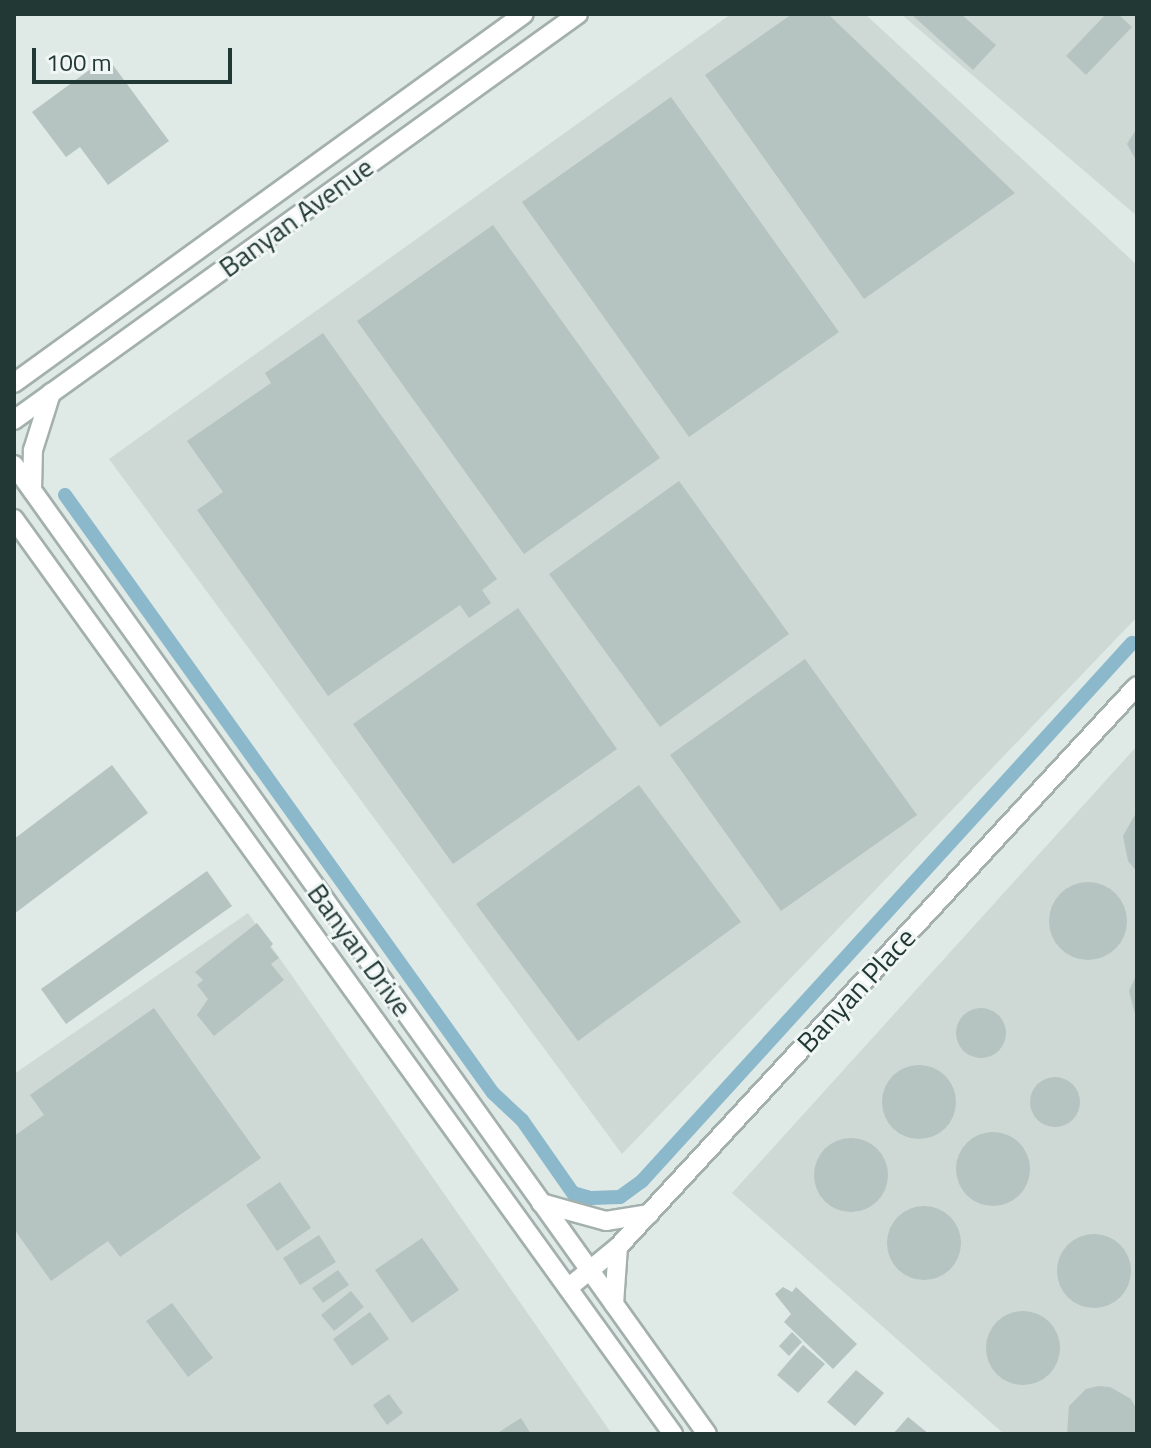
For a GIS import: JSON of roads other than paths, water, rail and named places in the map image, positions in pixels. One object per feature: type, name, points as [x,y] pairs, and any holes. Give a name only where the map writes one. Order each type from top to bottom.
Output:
[{"type":"street","name":"Banyan Avenue","points":[[18,378],[524,14]]},
{"type":"street","name":"Banyan Avenue","points":[[14,420],[578,14]]},
{"type":"street","points":[[32,490],[33,450],[51,393]]},
{"type":"street","name":"Banyan Drive","points":[[14,465],[707,1434]]},
{"type":"street","name":"Banyan Drive","points":[[14,519],[673,1434]]},
{"type":"street","name":"Banyan Place","points":[[568,1288],[618,1247],[1137,686]]},
{"type":"street","points":[[541,1203],[606,1221],[649,1214]]},
{"type":"street","points":[[614,1304],[618,1247]]},
{"type":"waterway","points":[[65,495],[493,1093],[522,1120],[573,1193],[591,1198],[620,1197],[642,1181],[1132,643]]}]
